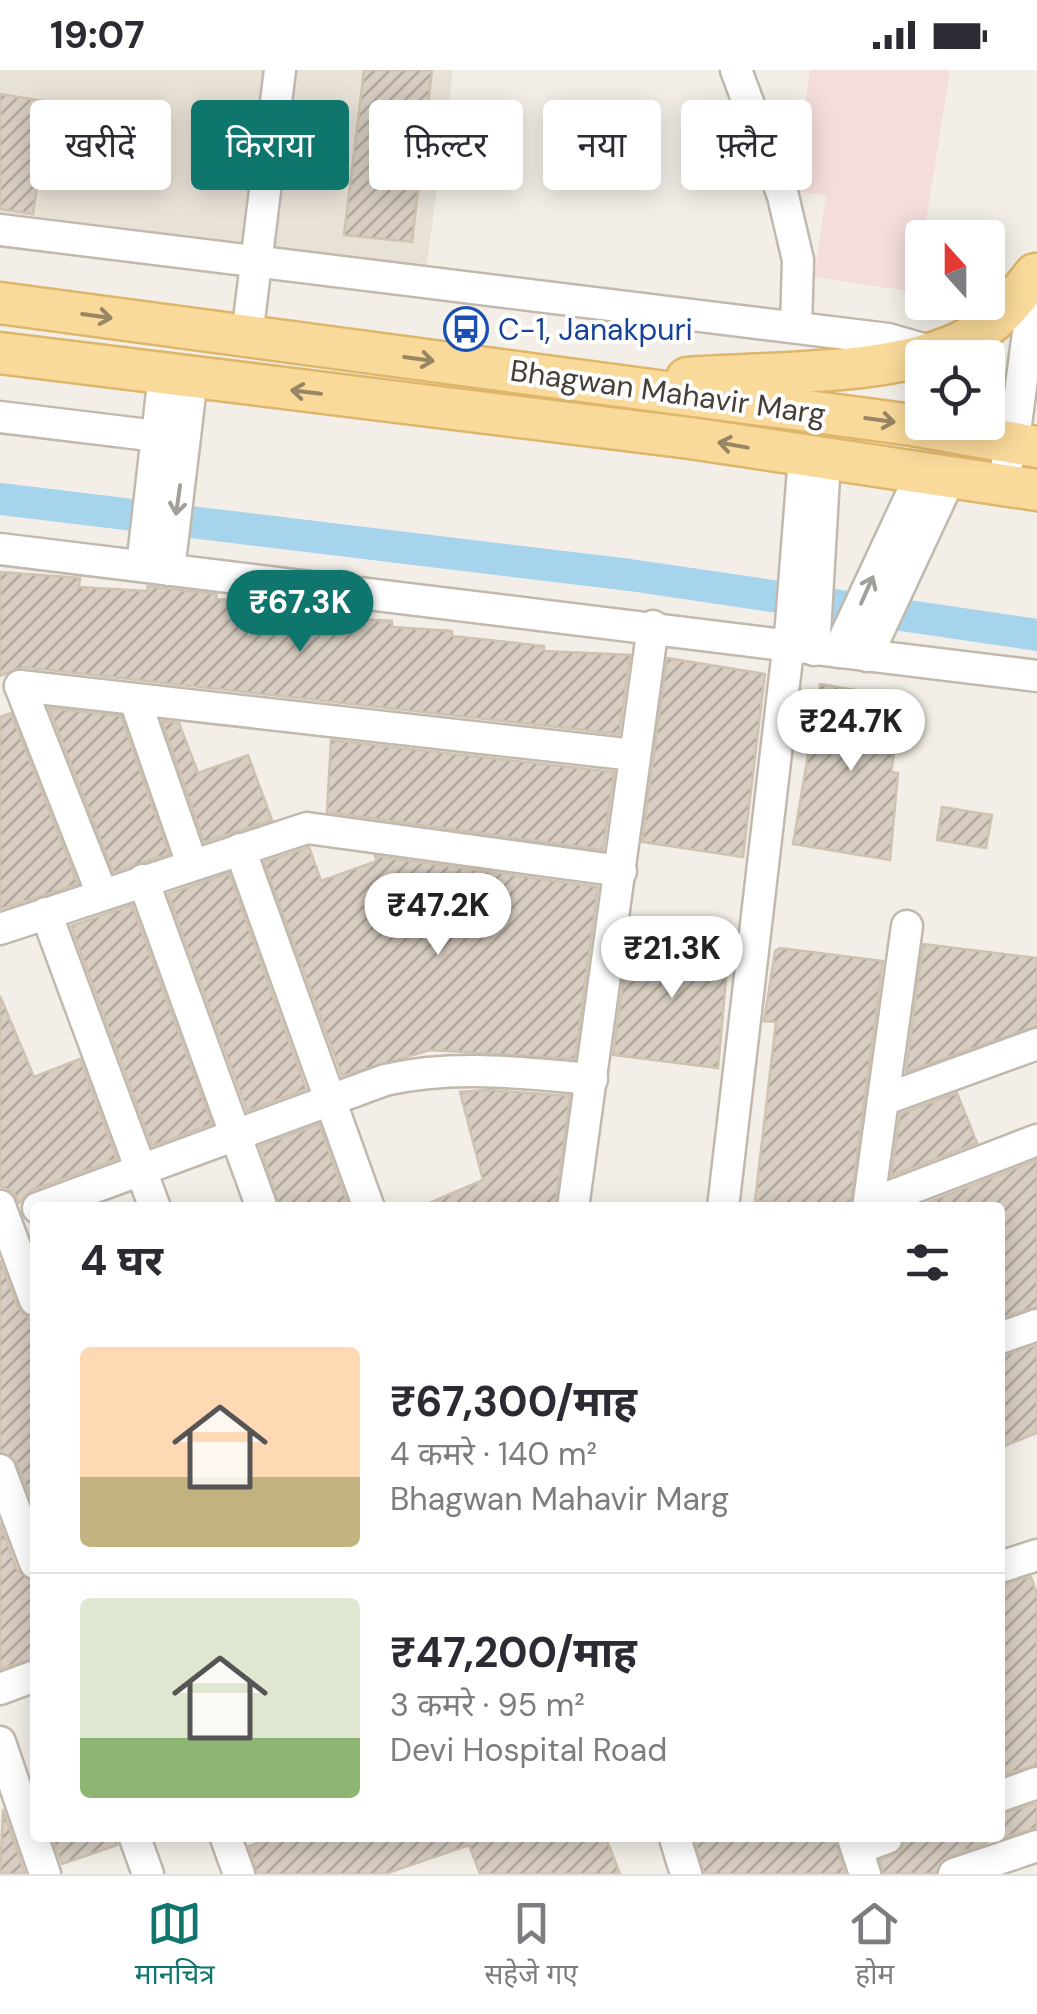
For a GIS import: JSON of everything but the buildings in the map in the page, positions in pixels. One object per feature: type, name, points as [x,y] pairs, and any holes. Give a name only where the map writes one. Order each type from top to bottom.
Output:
[{"type":"main road","points":[[966,340],[1003,313],[1036,267]]},
{"type":"main road","name":"Bhagwan Mahavir Marg","points":[[0,304],[609,384],[1026,470]]},
{"type":"main road","name":"Bhagwan Mahavir Marg","points":[[0,353],[690,438],[935,476],[1026,470]]},
{"type":"main road","points":[[609,384],[905,360]]},
{"type":"street","points":[[247,336],[280,70]]},
{"type":"street","points":[[736,70],[782,196],[794,244],[796,327]]},
{"type":"street","points":[[0,230],[888,338],[905,344]]},
{"type":"street","points":[[1026,470],[1036,267]]},
{"type":"street","points":[[157,555],[165,450],[178,376]]},
{"type":"street","points":[[0,417],[165,450]]},
{"type":"street","points":[[723,1202],[830,640],[810,537],[815,459]]},
{"type":"street","points":[[830,640],[899,553],[935,476]]},
{"type":"street","points":[[0,549],[157,555],[653,626],[830,640],[1037,676]]},
{"type":"street","points":[[574,1202],[653,626]]},
{"type":"street","points":[[102,894],[14,703],[20,686],[634,755]]},
{"type":"street","points":[[134,700],[192,864]]},
{"type":"street","points":[[0,929],[286,832],[330,827],[622,871]]},
{"type":"street","points":[[240,849],[367,1202]]},
{"type":"street","points":[[144,880],[260,1202]]},
{"type":"street","points":[[46,913],[152,1202]]},
{"type":"street","points":[[869,1202],[907,926]]},
{"type":"street","points":[[882,1100],[1037,1044]]},
{"type":"street","points":[[52,1202],[329,1098],[428,1070],[592,1079]]},
{"type":"street","points":[[878,1202],[1037,1140]]},
{"type":"street","points":[[30,1209],[2,1216],[30,1287]]},
{"type":"street","points":[[1005,1336],[1037,1325]]},
{"type":"street","points":[[0,1470],[30,1550]]},
{"type":"street","points":[[1005,1565],[1037,1554]]},
{"type":"street","points":[[0,1689],[30,1678]]},
{"type":"street","points":[[0,1742],[30,1828]]},
{"type":"street","points":[[1005,1794],[1037,1782]]},
{"type":"street","points":[[35,1842],[46,1874]]},
{"type":"street","points":[[136,1842],[148,1874]]},
{"type":"street","points":[[227,1842],[239,1874]]},
{"type":"street","points":[[675,1842],[686,1874]]},
{"type":"street","points":[[954,1874],[1037,1846]]},
{"type":"shaded area","points":[[0,70],[453,70],[449,100],[369,100],[369,190],[437,190],[426,270],[0,214]]},
{"type":"shaded area","points":[[810,70],[950,70],[926,220],[905,220],[905,291],[814,277],[826,196],[791,190],[812,190],[812,100],[805,100]]},
{"type":"waterway","points":[[0,499],[630,575],[1037,635]]},
{"type":"place","name":"C-1, Janakpuri","points":[[466,329]]}]
